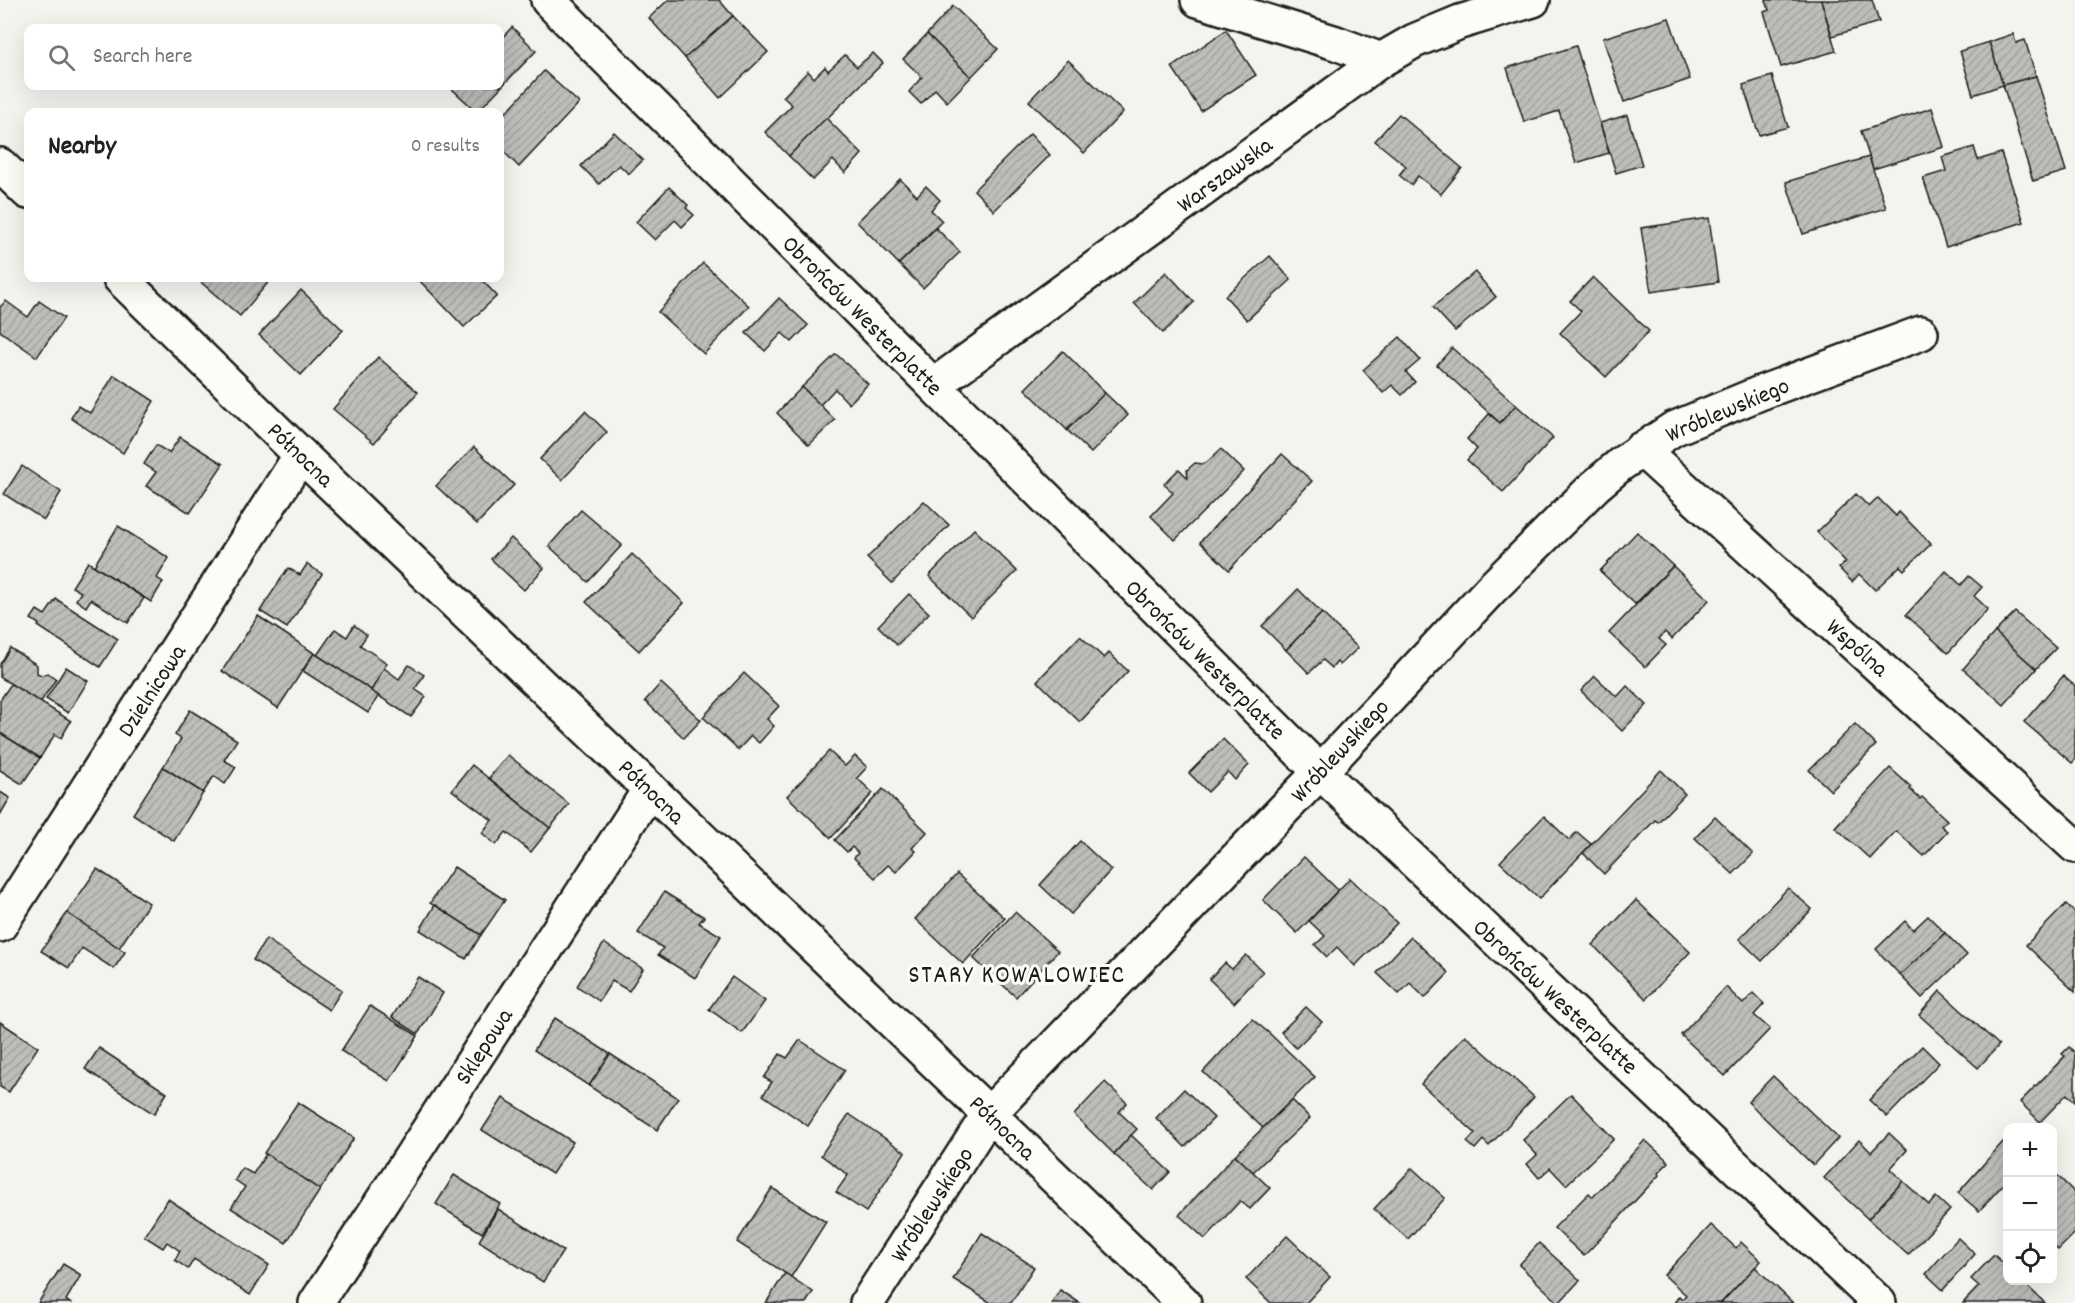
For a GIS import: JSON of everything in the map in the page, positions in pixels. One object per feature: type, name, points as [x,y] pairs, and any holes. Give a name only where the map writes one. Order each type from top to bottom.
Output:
[{"type":"street","name":"Obrońców Westerplatte","points":[[548,0],[1320,772],[1879,1303]]},
{"type":"street","points":[[1198,0],[1381,60]]},
{"type":"street","name":"Warszawska","points":[[934,385],[1381,60],[1414,41],[1460,22],[1533,0]]},
{"type":"street","points":[[0,165],[24,188]]},
{"type":"street","name":"Północna","points":[[124,282],[301,455],[1184,1303]]},
{"type":"street","name":"Wróblewskiego","points":[[867,1303],[989,1114],[1320,772],[1491,589],[1595,486],[1641,449],[1673,429],[1760,393],[1921,333]]},
{"type":"street","name":"Wspólna","points":[[1641,449],[2075,846]]},
{"type":"street","name":"Dzielnicowa","points":[[0,925],[301,455]]},
{"type":"street","name":"Sklepowa","points":[[316,1303],[650,789]]},
{"type":"building","points":[[668,0],[719,0],[733,16],[685,58],[649,18]]},
{"type":"building","points":[[1766,0],[1821,0],[1836,51],[1781,67],[1764,12],[1769,10]]},
{"type":"building","points":[[1821,0],[1872,0],[1879,22],[1832,36]]},
{"type":"building","points":[[953,6],[998,49],[971,77],[927,34]]},
{"type":"building","points":[[733,16],[768,52],[720,98],[685,58]]},
{"type":"building","points":[[1669,18],[1690,79],[1624,102],[1603,38]]},
{"type":"building","points":[[512,27],[536,51],[504,84],[504,36]]},
{"type":"building","points":[[1226,30],[1256,75],[1201,111],[1172,67]]},
{"type":"building","points":[[927,34],[971,77],[947,102],[935,89],[921,104],[909,92],[922,77],[903,59]]},
{"type":"building","points":[[2013,34],[2016,43],[2025,40],[2036,76],[2003,85],[1989,42]]},
{"type":"building","points":[[1989,42],[2003,85],[1973,95],[1960,51]]},
{"type":"building","points":[[1576,46],[1609,153],[1576,163],[1559,111],[1524,122],[1507,68]]},
{"type":"building","points":[[873,53],[883,63],[789,156],[765,132],[792,105],[783,97],[808,71],[814,78],[825,67],[828,71],[845,55],[857,67]]},
{"type":"building","points":[[1068,60],[1123,112],[1084,153],[1029,101]]},
{"type":"building","points":[[544,71],[579,103],[519,167],[504,152],[504,115]]},
{"type":"building","points":[[1772,76],[1788,127],[1759,135],[1743,85]]},
{"type":"building","points":[[2036,76],[2066,171],[2033,181],[2003,85]]},
{"type":"building","points":[[453,90],[498,90],[481,108],[473,108]]},
{"type":"building","points":[[1932,108],[1944,147],[1873,169],[1861,131]]},
{"type":"building","points":[[1399,114],[1462,168],[1441,194],[1418,176],[1411,185],[1399,175],[1406,166],[1375,141]]},
{"type":"building","points":[[1627,115],[1642,165],[1616,173],[1600,123]]},
{"type":"building","points":[[826,118],[862,154],[845,173],[833,160],[813,180],[789,156]]},
{"type":"building","points":[[614,132],[643,160],[629,174],[619,165],[599,184],[581,166]]},
{"type":"building","points":[[1030,134],[1050,155],[994,211],[974,190]]},
{"type":"building","points":[[1974,147],[1978,160],[2001,153],[2024,222],[1946,247],[1923,178],[1946,171],[1942,157]]},
{"type":"building","points":[[1869,157],[1886,208],[1803,234],[1786,182]]},
{"type":"building","points":[[900,179],[917,196],[926,186],[940,200],[931,210],[942,221],[899,264],[857,222]]},
{"type":"building","points":[[669,187],[688,205],[686,208],[694,215],[682,227],[675,220],[655,240],[636,222]]},
{"type":"building","points":[[1709,218],[1718,282],[1651,292],[1641,228]]},
{"type":"building","points":[[936,228],[960,252],[923,288],[899,264]]},
{"type":"building","points":[[1270,256],[1291,280],[1247,320],[1225,296]]},
{"type":"building","points":[[703,263],[749,306],[704,354],[658,312]]},
{"type":"building","points":[[1166,272],[1194,302],[1163,333],[1134,303]]},
{"type":"building","points":[[1475,272],[1496,297],[1455,331],[1433,307]]},
{"type":"building","points":[[1593,277],[1649,331],[1606,377],[1560,333],[1581,311],[1570,301]]},
{"type":"building","points":[[201,282],[269,282],[240,316]]},
{"type":"building","points":[[421,282],[484,282],[497,296],[464,327]]},
{"type":"building","points":[[301,290],[343,330],[301,375],[259,335]]},
{"type":"building","points":[[779,298],[808,325],[792,342],[782,333],[765,351],[746,333]]},
{"type":"building","points":[[6,301],[28,317],[39,301],[64,318],[37,357],[0,331],[0,307]]},
{"type":"building","points":[[1400,337],[1420,360],[1406,372],[1415,382],[1402,395],[1392,385],[1383,393],[1363,370]]},
{"type":"building","points":[[1452,348],[1516,405],[1500,423],[1437,365]]},
{"type":"building","points":[[1063,351],[1105,393],[1067,430],[1025,389]]},
{"type":"building","points":[[836,354],[868,384],[849,404],[835,389],[820,405],[802,387]]},
{"type":"building","points":[[378,357],[418,392],[374,443],[333,409]]},
{"type":"building","points":[[114,375],[154,401],[123,453],[71,418],[78,406],[90,413]]},
{"type":"building","points":[[802,387],[835,420],[809,445],[777,413]]},
{"type":"building","points":[[1105,393],[1128,415],[1091,453],[1067,430]]},
{"type":"building","points":[[1516,405],[1553,438],[1503,492],[1467,460],[1477,449],[1467,439],[1489,414],[1500,423]]},
{"type":"building","points":[[585,411],[607,432],[562,480],[540,459]]},
{"type":"building","points":[[180,437],[223,464],[190,513],[146,486],[156,472],[144,464],[156,445],[169,453]]},
{"type":"building","points":[[474,447],[514,485],[477,524],[436,486]]},
{"type":"building","points":[[1221,449],[1244,471],[1175,540],[1151,516],[1173,493],[1164,484],[1179,469],[1188,478],[1187,470],[1195,463],[1207,462]]},
{"type":"building","points":[[1282,454],[1312,481],[1229,570],[1200,542]]},
{"type":"building","points":[[22,466],[61,492],[44,520],[4,494]]},
{"type":"building","points":[[1856,494],[1869,507],[1878,498],[1896,516],[1899,512],[1931,544],[1904,570],[1900,566],[1875,590],[1859,574],[1852,582],[1839,568],[1846,562],[1817,532]]},
{"type":"building","points":[[924,501],[949,525],[892,583],[867,558]]},
{"type":"building","points":[[581,510],[622,545],[588,582],[549,546]]},
{"type":"building","points":[[118,526],[169,558],[157,578],[163,582],[151,602],[94,566]]},
{"type":"building","points":[[974,529],[1017,571],[971,617],[929,576]]},
{"type":"building","points":[[1637,532],[1673,566],[1635,604],[1600,571]]},
{"type":"building","points":[[511,538],[544,568],[524,590],[491,559]]},
{"type":"building","points":[[632,554],[684,603],[639,651],[586,602]]},
{"type":"building","points":[[88,562],[144,598],[128,623],[91,599],[86,607],[76,600],[81,592],[72,587]]},
{"type":"building","points":[[307,564],[322,574],[287,628],[260,611],[288,568],[300,575]]},
{"type":"building","points":[[1673,566],[1709,600],[1672,639],[1665,632],[1659,639],[1666,645],[1645,667],[1609,633]]},
{"type":"building","points":[[1946,571],[1961,585],[1969,576],[1982,587],[1974,596],[1988,609],[1948,653],[1906,615]]},
{"type":"building","points":[[1298,589],[1322,613],[1286,650],[1262,626]]},
{"type":"building","points":[[909,594],[929,613],[897,645],[878,626]]},
{"type":"building","points":[[56,599],[118,639],[100,667],[31,619],[37,610],[45,615]]},
{"type":"building","points":[[2015,612],[2056,648],[2036,669],[1995,632]]},
{"type":"building","points":[[1322,613],[1358,648],[1340,665],[1337,662],[1332,668],[1323,660],[1309,673],[1286,650]]},
{"type":"building","points":[[258,616],[314,653],[278,708],[222,671]]},
{"type":"building","points":[[354,625],[367,635],[360,645],[387,663],[371,691],[317,655],[335,629],[347,637]]},
{"type":"building","points":[[1995,632],[2036,669],[2004,705],[1963,669]]},
{"type":"building","points":[[1080,636],[1104,658],[1109,653],[1128,671],[1080,722],[1037,681]]},
{"type":"building","points":[[10,648],[37,665],[37,673],[41,675],[48,673],[56,679],[40,703],[0,677],[0,664]]},
{"type":"building","points":[[314,653],[379,695],[368,713],[303,671]]},
{"type":"building","points":[[409,665],[424,675],[415,689],[426,697],[411,717],[371,691],[384,668],[399,679]]},
{"type":"building","points":[[66,667],[88,681],[68,713],[46,699]]},
{"type":"building","points":[[744,673],[779,706],[767,719],[774,726],[759,743],[751,736],[738,750],[703,717]]},
{"type":"building","points":[[1595,676],[1617,697],[1627,686],[1647,705],[1622,731],[1581,691]]},
{"type":"building","points":[[2063,676],[2075,686],[2075,760],[2072,763],[2024,722]]},
{"type":"building","points":[[661,683],[701,720],[684,738],[645,701]]},
{"type":"building","points":[[11,684],[71,721],[61,738],[55,734],[40,758],[0,733],[0,700]]},
{"type":"building","points":[[190,710],[237,740],[224,760],[236,767],[225,784],[214,776],[203,793],[163,767],[181,739],[175,735]]},
{"type":"building","points":[[1855,724],[1876,745],[1831,791],[1809,770]]},
{"type":"building","points":[[0,733],[40,758],[22,784],[0,770]]},
{"type":"building","points":[[1223,739],[1249,765],[1235,780],[1228,772],[1208,792],[1189,773]]},
{"type":"building","points":[[829,751],[845,766],[855,756],[867,767],[857,778],[873,793],[831,838],[787,796]]},
{"type":"building","points":[[508,755],[569,804],[550,828],[489,778]]},
{"type":"building","points":[[472,765],[550,828],[531,852],[506,832],[496,845],[482,833],[492,820],[452,790]]},
{"type":"building","points":[[163,767],[203,793],[174,841],[133,814]]},
{"type":"building","points":[[1890,768],[1911,787],[1910,789],[1920,799],[1922,797],[1947,820],[1941,826],[1947,831],[1924,856],[1896,831],[1870,859],[1835,827]]},
{"type":"building","points":[[1661,770],[1685,794],[1658,822],[1655,820],[1604,874],[1583,853]]},
{"type":"building","points":[[883,789],[927,832],[912,848],[916,851],[896,872],[888,865],[875,878],[854,858],[858,853],[852,847],[847,852],[835,840]]},
{"type":"building","points":[[0,792],[10,798],[0,815]]},
{"type":"building","points":[[1544,816],[1569,840],[1577,832],[1591,844],[1539,899],[1500,862]]},
{"type":"building","points":[[1715,817],[1753,854],[1733,874],[1695,838]]},
{"type":"building","points":[[1080,841],[1111,870],[1071,914],[1040,885]]},
{"type":"building","points":[[1304,857],[1338,890],[1297,933],[1263,900]]},
{"type":"building","points":[[454,867],[505,900],[481,935],[430,903]]},
{"type":"building","points":[[97,869],[149,903],[119,948],[67,913]]},
{"type":"building","points":[[957,874],[1005,918],[963,964],[915,919]]},
{"type":"building","points":[[1350,878],[1397,923],[1355,966],[1337,947],[1327,957],[1315,945],[1325,936],[1309,921]]},
{"type":"building","points":[[1788,888],[1812,909],[1762,961],[1739,939]]},
{"type":"building","points":[[664,892],[704,917],[699,923],[721,936],[695,978],[658,955],[663,948],[638,933]]},
{"type":"building","points":[[1636,900],[1690,952],[1646,999],[1593,945]]},
{"type":"building","points":[[2066,904],[2075,913],[2075,992],[2026,945]]},
{"type":"building","points":[[435,905],[481,935],[466,959],[420,930]]},
{"type":"building","points":[[1015,912],[1058,951],[1016,997],[973,958]]},
{"type":"building","points":[[67,913],[125,952],[114,969],[82,948],[69,968],[41,951]]},
{"type":"building","points":[[1928,916],[1945,933],[1900,975],[1876,949],[1905,921],[1913,930]]},
{"type":"building","points":[[1945,933],[1967,955],[1922,998],[1900,975]]},
{"type":"building","points":[[1411,937],[1449,973],[1425,998],[1410,983],[1399,994],[1377,973]]},
{"type":"building","points":[[266,939],[342,990],[329,1010],[253,960]]},
{"type":"building","points":[[604,943],[643,969],[629,991],[612,981],[599,1001],[577,986]]},
{"type":"building","points":[[1246,955],[1263,972],[1234,1003],[1209,979],[1225,963],[1232,969]]},
{"type":"building","points":[[418,977],[443,993],[418,1034],[392,1017]]},
{"type":"building","points":[[732,977],[765,1001],[742,1033],[709,1009]]},
{"type":"building","points":[[1726,987],[1743,1004],[1753,993],[1764,1004],[1754,1015],[1770,1029],[1725,1076],[1681,1035]]},
{"type":"building","points":[[1940,991],[1999,1045],[1978,1068],[1919,1015]]},
{"type":"building","points":[[370,1006],[418,1036],[389,1081],[341,1051]]},
{"type":"building","points":[[1306,1007],[1322,1022],[1296,1048],[1281,1032]]},
{"type":"building","points":[[555,1018],[610,1054],[589,1086],[534,1050]]},
{"type":"building","points":[[1252,1019],[1315,1077],[1263,1128],[1203,1072]]},
{"type":"building","points":[[0,1022],[38,1047],[9,1092],[0,1087]]},
{"type":"building","points":[[1465,1035],[1534,1097],[1489,1146],[1483,1140],[1475,1149],[1467,1142],[1475,1133],[1421,1084]]},
{"type":"building","points":[[800,1040],[845,1070],[808,1126],[763,1095],[772,1082],[764,1078],[780,1054],[787,1058]]},
{"type":"building","points":[[1922,1046],[1939,1063],[1887,1117],[1869,1100]]},
{"type":"building","points":[[2069,1047],[2075,1053],[2075,1102],[2067,1094],[2040,1122],[2020,1102],[2065,1056],[2062,1054]]},
{"type":"building","points":[[99,1048],[167,1093],[154,1114],[85,1069]]},
{"type":"building","points":[[610,1054],[678,1098],[657,1130],[589,1086]]},
{"type":"building","points":[[1773,1076],[1838,1138],[1813,1165],[1748,1102]]},
{"type":"building","points":[[1105,1082],[1127,1103],[1119,1112],[1137,1129],[1114,1154],[1074,1115]]},
{"type":"building","points":[[1184,1089],[1214,1118],[1185,1147],[1156,1118]]},
{"type":"building","points":[[1571,1094],[1614,1139],[1566,1185],[1550,1168],[1539,1178],[1527,1164],[1537,1155],[1523,1140]]},
{"type":"building","points":[[503,1098],[573,1142],[552,1174],[482,1130]]},
{"type":"building","points":[[1292,1100],[1310,1118],[1253,1172],[1235,1155]]},
{"type":"building","points":[[298,1102],[354,1138],[320,1190],[264,1153]]},
{"type":"building","points":[[849,1114],[905,1152],[866,1212],[836,1192],[848,1175],[821,1155]]},
{"type":"building","points":[[1889,1133],[1907,1150],[1890,1169],[1903,1181],[1868,1219],[1824,1178],[1859,1140],[1871,1152]]},
{"type":"building","points":[[1131,1135],[1170,1172],[1153,1190],[1114,1154]]},
{"type":"building","points":[[1645,1140],[1669,1162],[1584,1256],[1554,1228],[1589,1193],[1593,1197]]},
{"type":"building","points":[[2003,1142],[2003,1185],[1979,1211],[1958,1193]]},
{"type":"building","points":[[266,1154],[320,1190],[286,1243],[231,1208],[245,1187],[235,1180],[242,1168],[253,1174]]},
{"type":"building","points":[[1235,1155],[1270,1188],[1250,1209],[1240,1201],[1205,1239],[1179,1215]]},
{"type":"building","points":[[1412,1168],[1445,1198],[1408,1239],[1374,1209]]},
{"type":"building","points":[[454,1175],[500,1204],[482,1233],[436,1204]]},
{"type":"building","points":[[2057,1175],[2075,1193],[2075,1233],[2058,1250]]},
{"type":"building","points":[[1903,1181],[1929,1205],[1936,1197],[1950,1210],[1908,1255],[1868,1219]]},
{"type":"building","points":[[772,1188],[826,1222],[791,1277],[737,1242]]},
{"type":"building","points":[[168,1199],[269,1265],[250,1295],[194,1259],[188,1269],[175,1260],[180,1251],[167,1242],[163,1248],[144,1236]]},
{"type":"building","points":[[498,1209],[563,1251],[543,1282],[479,1241]]},
{"type":"building","points":[[1711,1225],[1736,1248],[1741,1242],[1761,1261],[1721,1303],[1674,1303],[1679,1296],[1682,1299],[1686,1295],[1664,1275]]},
{"type":"building","points":[[982,1233],[1034,1267],[1011,1303],[991,1303],[953,1279]]},
{"type":"building","points":[[1287,1236],[1330,1277],[1306,1303],[1271,1303],[1246,1279]]},
{"type":"building","points":[[1958,1238],[1975,1254],[1943,1290],[1926,1274]]},
{"type":"building","points":[[1539,1243],[1580,1280],[1559,1303],[1519,1265]]},
{"type":"building","points":[[1994,1255],[2003,1263],[2003,1285],[2026,1285],[2045,1303],[1963,1303],[1979,1286],[1971,1279]]},
{"type":"building","points":[[63,1264],[81,1275],[66,1300],[70,1303],[38,1303]]},
{"type":"building","points":[[1755,1267],[1793,1303],[1721,1303]]},
{"type":"building","points":[[785,1273],[813,1292],[806,1303],[766,1303]]},
{"type":"building","points":[[1060,1290],[1080,1303],[1052,1303]]},
{"type":"district","name":"STARY KOWALOWIEC","points":[[1017,973]]}]
